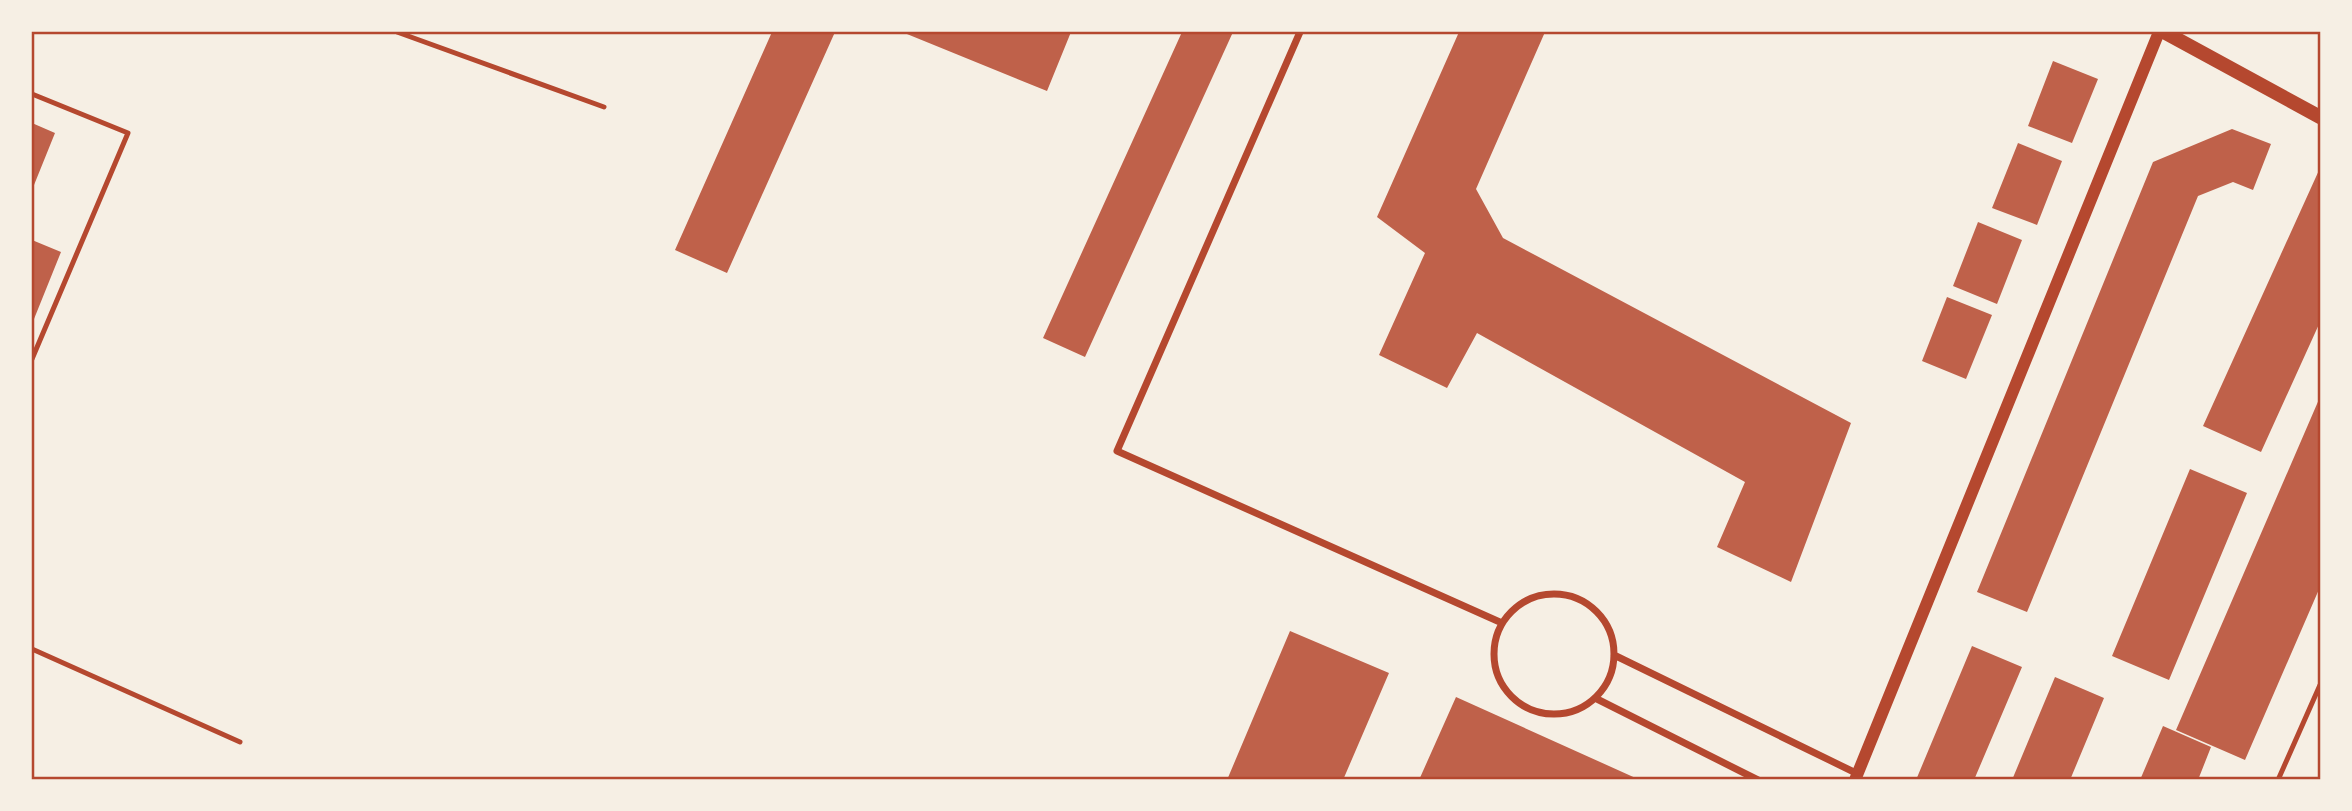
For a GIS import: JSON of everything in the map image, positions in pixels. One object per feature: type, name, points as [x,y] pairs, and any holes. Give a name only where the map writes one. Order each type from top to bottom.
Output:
[{"type":"main road","points":[[2162,32],[2320,117]]},
{"type":"street","points":[[1300,32],[1117,451],[1502,623]]},
{"type":"street","points":[[1614,655],[1857,777],[2162,32]]},
{"type":"street","points":[[1555,593],[1576,596],[1594,607],[1607,623],[1614,643],[1614,655],[1614,664],[1607,684],[1595,698],[1579,709],[1561,714],[1542,713],[1524,706],[1509,694],[1499,678],[1494,660],[1493,639],[1516,607],[1534,596],[1555,593]]},
{"type":"street","points":[[1595,698],[1758,779]]},
{"type":"lane","points":[[397,32],[604,107]]},
{"type":"lane","points":[[32,94],[128,133],[32,359]]},
{"type":"lane","points":[[32,649],[240,742]]},
{"type":"lane","points":[[2278,779],[2320,685]]},
{"type":"building","points":[[772,32],[835,32],[727,273],[675,250]]},
{"type":"building","points":[[902,32],[1071,32],[1047,91]]},
{"type":"building","points":[[1182,32],[1233,32],[1085,357],[1043,338]]},
{"type":"building","points":[[1459,32],[1545,32],[1476,189],[1503,238],[1851,423],[1791,582],[1717,547],[1745,482],[1477,333],[1447,388],[1379,355],[1425,253],[1377,217]]},
{"type":"building","points":[[2053,61],[2098,79],[2072,143],[2028,126]]},
{"type":"building","points":[[32,123],[55,133],[32,190]]},
{"type":"building","points":[[2232,129],[2271,144],[2253,190],[2233,182],[2198,196],[2027,612],[1977,592],[2153,162]]},
{"type":"building","points":[[2018,143],[2062,161],[2037,225],[1992,208]]},
{"type":"building","points":[[2320,168],[2320,322],[2261,452],[2203,426]]},
{"type":"building","points":[[1978,222],[2022,240],[1997,304],[1953,286]]},
{"type":"building","points":[[32,240],[61,252],[32,324]]},
{"type":"building","points":[[1947,297],[1992,315],[1966,379],[1922,361]]},
{"type":"building","points":[[2320,397],[2320,587],[2245,760],[2176,730]]},
{"type":"building","points":[[2190,469],[2247,493],[2169,680],[2112,656]]},
{"type":"building","points":[[1290,631],[1389,673],[1343,780],[1227,780]]},
{"type":"building","points":[[1972,646],[2022,667],[1974,780],[1916,780]]},
{"type":"building","points":[[2055,677],[2104,698],[2070,780],[2012,780]]},
{"type":"building","points":[[1456,697],[1640,780],[1419,780]]},
{"type":"building","points":[[2163,726],[2211,747],[2198,780],[2140,780]]}]
